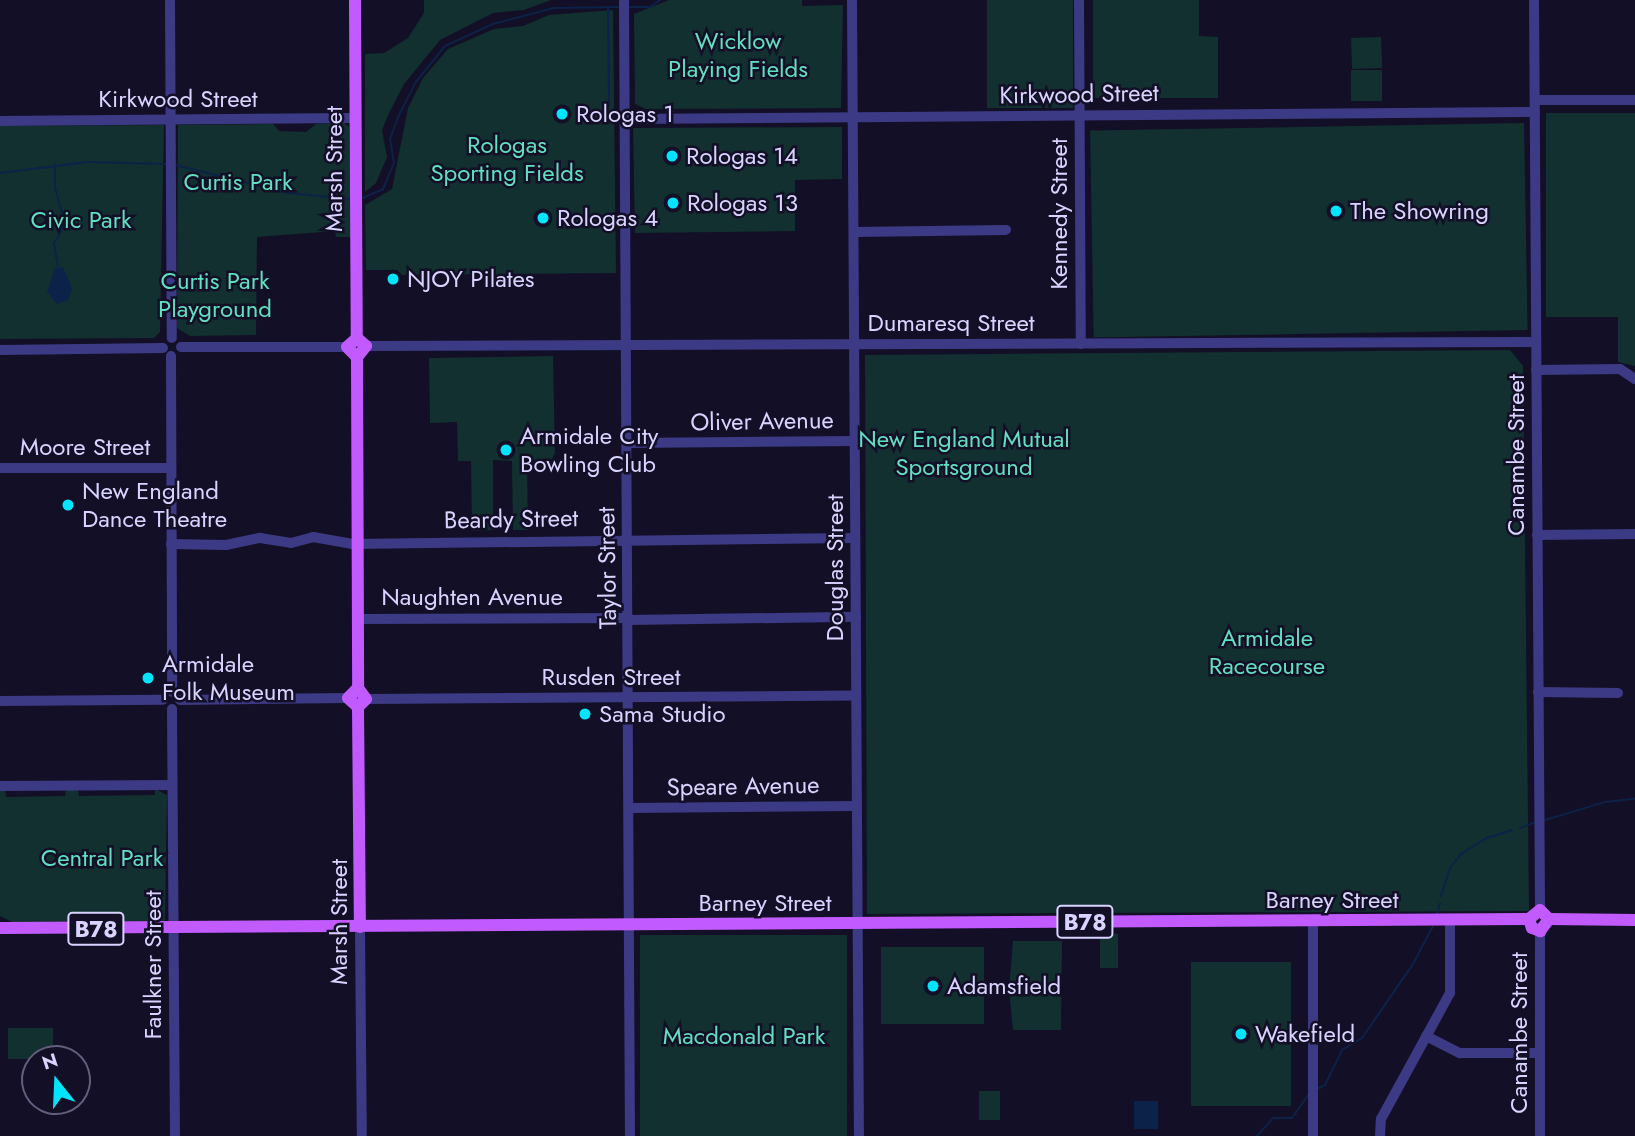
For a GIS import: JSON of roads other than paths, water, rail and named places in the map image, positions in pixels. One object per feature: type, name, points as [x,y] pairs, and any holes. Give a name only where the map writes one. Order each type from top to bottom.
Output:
[{"type":"main road","name":"Marsh Street","points":[[355,0],[355,235],[360,347],[357,442],[360,927]]},
{"type":"main road","points":[[347,347],[360,347]]},
{"type":"main road","points":[[1545,915],[1540,931],[1532,928],[1529,919],[1545,915],[1635,920]]},
{"type":"main road","name":"Barney Street","points":[[0,928],[1529,919]]},
{"type":"street","points":[[170,0],[171,178],[168,246],[172,338],[181,347]]},
{"type":"street","name":"Douglas Street","points":[[852,0],[859,1136]]},
{"type":"street","name":"Kennedy Street","points":[[1079,0],[1081,344]]},
{"type":"street","name":"Canambe Street","points":[[1534,0],[1539,814],[1545,915]]},
{"type":"street","name":"Taylor Street","points":[[624,5],[630,1136]]},
{"type":"street","name":"Kirkwood Street","points":[[624,119],[1080,115],[1535,106],[1635,100]]},
{"type":"street","name":"Kirkwood Street","points":[[0,121],[356,118]]},
{"type":"street","points":[[854,232],[1006,230]]},
{"type":"street","points":[[163,348],[172,338]]},
{"type":"street","name":"Dumaresq Street","points":[[360,347],[1536,342]]},
{"type":"street","points":[[171,356],[181,347],[347,347]]},
{"type":"street","points":[[0,350],[163,348],[171,356],[172,692],[180,700],[172,709],[163,700]]},
{"type":"street","points":[[1536,370],[1620,369],[1635,379]]},
{"type":"street","name":"Oliver Avenue","points":[[628,443],[855,441]]},
{"type":"street","name":"Moore Street","points":[[0,468],[171,468]]},
{"type":"street","points":[[1537,535],[1635,534]]},
{"type":"street","name":"Beardy Street","points":[[172,544],[226,545],[260,538],[291,543],[313,537],[358,543],[855,538]]},
{"type":"street","name":"Naughten Avenue","points":[[358,619],[856,617]]},
{"type":"street","points":[[0,701],[163,700],[172,692]]},
{"type":"street","points":[[1538,692],[1618,693]]},
{"type":"street","name":"Rusden Street","points":[[180,700],[856,696]]},
{"type":"street","name":"Faulkner Street","points":[[172,709],[175,1136]]},
{"type":"street","points":[[0,786],[173,785]]},
{"type":"street","name":"Speare Avenue","points":[[630,808],[857,806]]},
{"type":"street","points":[[1313,921],[1313,1136]]},
{"type":"street","points":[[1380,1136],[1381,1119],[1450,993],[1438,921]]},
{"type":"street","name":"Marsh Street","points":[[360,927],[362,1136]]},
{"type":"street","name":"Canambe Street","points":[[1540,931],[1540,1136]]},
{"type":"street","points":[[1426,1037],[1460,1054],[1540,1053]]},
{"type":"water","points":[[63,267],[72,289],[68,300],[57,304],[47,292],[55,268]]},
{"type":"water","points":[[1134,1101],[1158,1101],[1158,1129],[1134,1129]]},
{"type":"waterway","points":[[627,7],[650,7],[660,0]]},
{"type":"waterway","points":[[608,6],[609,106]]},
{"type":"waterway","points":[[360,199],[383,189],[394,163],[390,139],[398,117],[415,83],[445,46],[493,24],[554,8],[618,7]]},
{"type":"waterway","points":[[0,173],[87,162],[166,164]]},
{"type":"waterway","points":[[55,164],[55,188],[65,224],[54,244],[58,266]]},
{"type":"waterway","points":[[175,165],[288,193],[351,199]]},
{"type":"waterway","points":[[1545,820],[1605,802],[1635,799]]},
{"type":"waterway","points":[[1520,828],[1536,822]]},
{"type":"waterway","points":[[1441,896],[1450,868],[1461,854],[1487,838],[1512,830]]},
{"type":"waterway","points":[[1437,914],[1440,903]]},
{"type":"waterway","points":[[1319,1088],[1325,1085],[1342,1050],[1362,1038],[1413,964],[1433,926]]},
{"type":"waterway","points":[[1257,1136],[1273,1118],[1292,1118],[1308,1095]]},
{"type":"place","name":"Rologas 1","points":[[562,114]]},
{"type":"place","name":"Rologas 14","points":[[672,156]]},
{"type":"place","name":"Rologas 13","points":[[673,203]]},
{"type":"place","name":"The Showring","points":[[1336,211]]},
{"type":"place","name":"Rologas 4","points":[[543,218]]},
{"type":"place","name":"NJOY Pilates","points":[[393,279]]},
{"type":"place","name":"Armidale City Bowling Club","points":[[506,450]]},
{"type":"place","name":"New England Dance Theatre","points":[[68,505]]},
{"type":"place","name":"Armidale Folk Museum","points":[[148,678]]},
{"type":"place","name":"Sama Studio","points":[[585,714]]},
{"type":"place","name":"Adamsfield","points":[[933,986]]},
{"type":"place","name":"Wakefield","points":[[1241,1034]]},
{"type":"park label","name":"Wicklow Playing Fields","points":[[738,55]]},
{"type":"park label","name":"Rologas Sporting Fields","points":[[507,159]]},
{"type":"park label","name":"Curtis Park","points":[[238,182]]},
{"type":"park label","name":"Civic Park","points":[[81,220]]},
{"type":"park label","name":"Curtis Park Playground","points":[[215,295]]},
{"type":"park label","name":"New England Mutual Sportsground","points":[[964,453]]},
{"type":"park label","name":"Armidale Racecourse","points":[[1267,652]]},
{"type":"park label","name":"Central Park","points":[[102,858]]},
{"type":"park label","name":"Macdonald Park","points":[[744,1036]]}]
